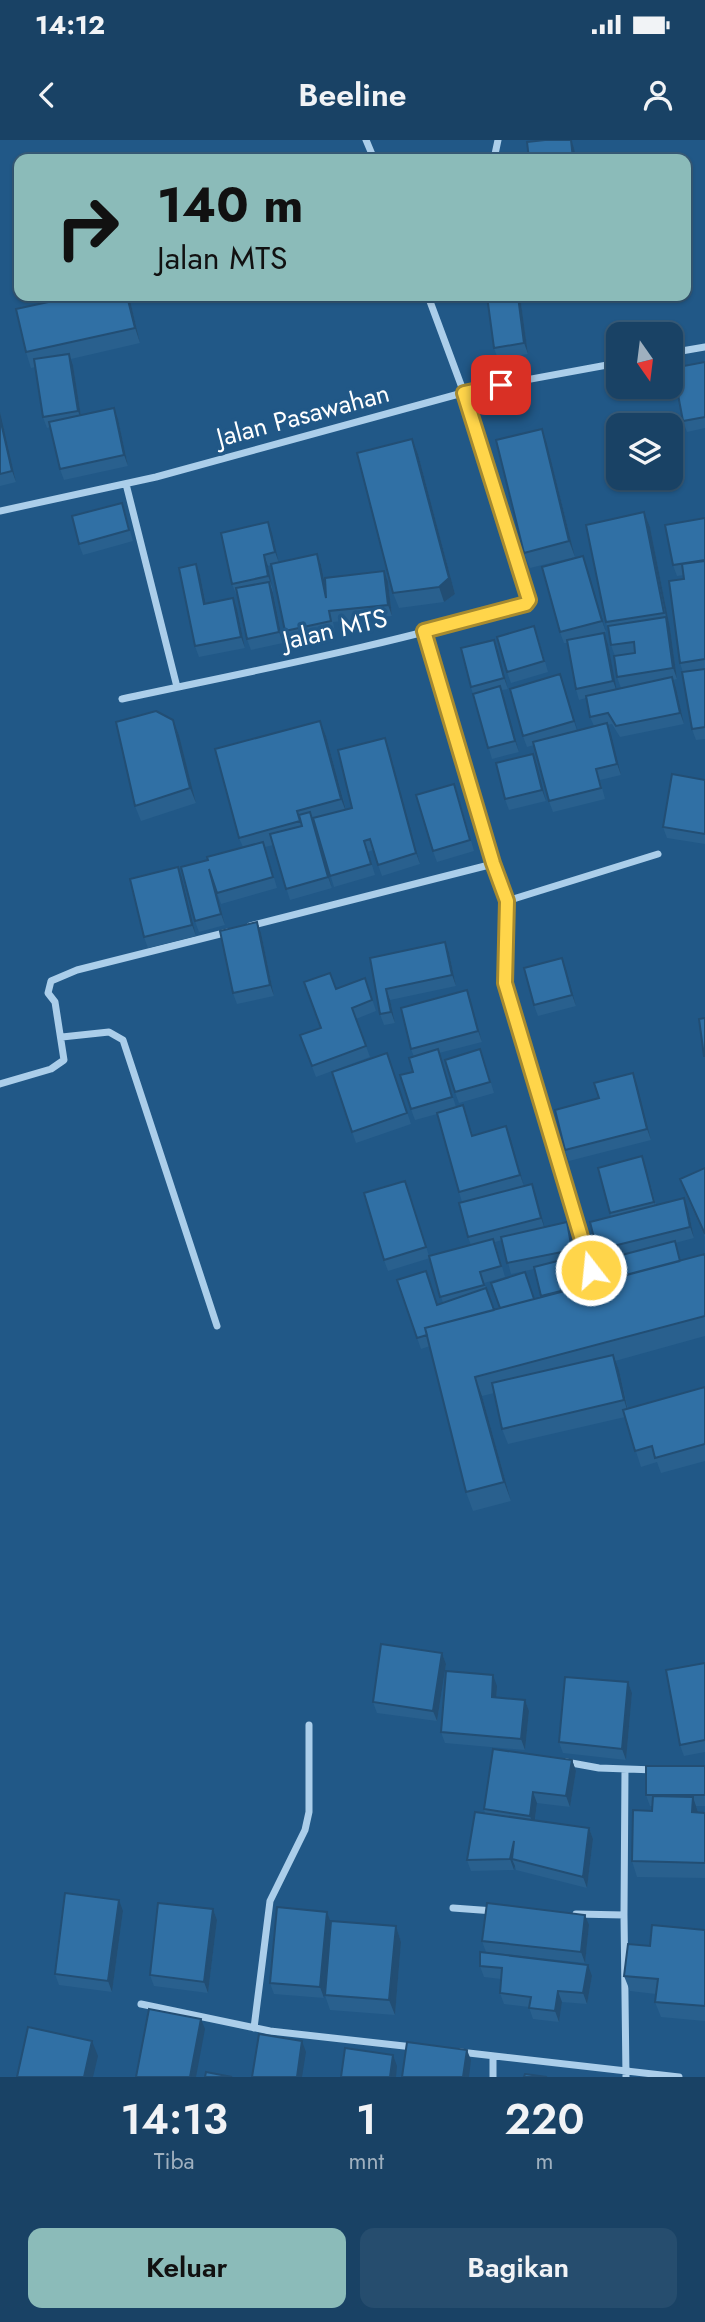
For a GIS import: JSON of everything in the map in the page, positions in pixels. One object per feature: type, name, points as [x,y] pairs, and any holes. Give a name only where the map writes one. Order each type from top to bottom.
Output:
[{"type":"street","name":"Jalan MTS","points":[[122,699],[424,631],[526,604],[529,600],[464,393],[431,301]]},
{"type":"street","points":[[683,351],[705,347]]},
{"type":"street","name":"Jalan Pasawahan","points":[[0,512],[126,484],[464,393],[606,365]]},
{"type":"street","points":[[126,484],[177,687]]},
{"type":"street","points":[[424,631],[493,863],[507,901],[505,983],[597,1291]]},
{"type":"street","points":[[507,901],[657,854]]},
{"type":"street","points":[[0,1084],[51,1069],[64,1060],[55,1002],[48,993],[51,981],[62,975],[493,863]]},
{"type":"street","points":[[62,1037],[109,1032],[123,1040],[217,1326]]},
{"type":"street","points":[[254,2028],[270,1901],[305,1830],[309,1812],[309,1725]]},
{"type":"street","points":[[560,1761],[625,1769],[667,1770]]},
{"type":"street","points":[[625,1769],[626,2074]]},
{"type":"street","points":[[453,1908],[503,1912]]},
{"type":"street","points":[[563,1914],[624,1915]]},
{"type":"street","points":[[141,2004],[254,2028],[427,2049]]},
{"type":"street","points":[[454,2052],[626,2074],[679,2077]]},
{"type":"street","points":[[493,2056],[493,2077]]},
{"type":"building","points":[[571,140],[572,154],[528,154],[527,142]]},
{"type":"building","points":[[53,301],[128,301],[135,328],[26,352],[16,309]]},
{"type":"building","points":[[488,301],[519,301],[524,343],[494,348]]},
{"type":"building","points":[[69,354],[78,411],[43,417],[34,359]]},
{"type":"building","points":[[705,362],[705,417],[683,421],[679,399],[683,399],[683,366]]},
{"type":"building","points":[[114,408],[124,455],[60,469],[49,422]]},
{"type":"building","points":[[0,418],[12,471],[0,474]]},
{"type":"building","points":[[542,429],[569,541],[524,553],[496,440]]},
{"type":"building","points":[[412,439],[449,578],[439,587],[393,593],[357,453]]},
{"type":"building","points":[[122,503],[129,530],[79,544],[72,516]]},
{"type":"building","points":[[644,512],[664,613],[606,622],[586,525]]},
{"type":"building","points":[[705,518],[705,560],[673,565],[665,525]]},
{"type":"building","points":[[268,522],[275,552],[264,555],[268,576],[232,584],[221,533]]},
{"type":"building","points":[[317,554],[326,598],[325,578],[384,571],[388,605],[329,611],[331,621],[285,631],[271,564]]},
{"type":"building","points":[[583,556],[602,621],[560,632],[542,567]]},
{"type":"building","points":[[705,561],[705,659],[680,663],[669,581],[684,579],[682,564]]},
{"type":"building","points":[[196,564],[204,604],[233,598],[241,637],[195,646],[179,568]]},
{"type":"building","points":[[269,582],[279,632],[247,639],[236,588]]},
{"type":"building","points":[[666,617],[673,668],[617,677],[614,656],[635,653],[634,642],[611,645],[608,626]]},
{"type":"building","points":[[534,626],[544,661],[507,672],[497,637]]},
{"type":"building","points":[[604,633],[613,681],[576,689],[567,640]]},
{"type":"building","points":[[494,640],[504,678],[471,687],[461,648]]},
{"type":"building","points":[[705,669],[705,727],[692,729],[682,672]]},
{"type":"building","points":[[560,674],[574,721],[523,736],[510,689]]},
{"type":"building","points":[[672,677],[680,713],[616,726],[608,713],[590,717],[586,696]]},
{"type":"building","points":[[500,686],[515,741],[488,748],[473,694]]},
{"type":"building","points":[[156,711],[173,720],[190,788],[135,806],[116,722]]},
{"type":"building","points":[[320,721],[341,799],[297,811],[300,821],[239,838],[215,749]]},
{"type":"building","points":[[607,723],[617,764],[596,769],[601,788],[549,801],[533,742]]},
{"type":"building","points":[[385,738],[416,853],[378,865],[370,839],[364,841],[371,864],[330,876],[313,818],[352,808],[338,750]]},
{"type":"building","points":[[533,754],[542,790],[505,799],[496,763]]},
{"type":"building","points":[[672,774],[705,780],[705,834],[663,827]]},
{"type":"building","points":[[454,784],[470,840],[433,851],[416,795]]},
{"type":"building","points":[[310,812],[328,877],[286,889],[270,834],[302,826],[299,815]]},
{"type":"building","points":[[263,842],[273,877],[217,893],[209,869],[221,914],[195,921],[181,867]]},
{"type":"building","points":[[178,867],[192,925],[144,937],[130,879]]},
{"type":"building","points":[[257,922],[270,985],[233,993],[220,931]]},
{"type":"building","points":[[445,942],[452,975],[386,989],[391,1012],[380,1014],[370,958]]},
{"type":"building","points":[[562,958],[572,995],[534,1005],[524,968]]},
{"type":"building","points":[[330,973],[336,989],[365,978],[372,1000],[352,1008],[366,1046],[312,1066],[300,1035],[321,1028],[304,982]]},
{"type":"building","points":[[467,990],[478,1031],[411,1049],[401,1008]]},
{"type":"building","points":[[705,1018],[705,1056],[704,1056],[699,1019]]},
{"type":"building","points":[[438,1049],[452,1097],[411,1109],[400,1075],[413,1072],[409,1058]]},
{"type":"building","points":[[480,1049],[490,1082],[455,1092],[445,1060]]},
{"type":"building","points":[[387,1053],[407,1113],[352,1132],[332,1072]]},
{"type":"building","points":[[633,1073],[647,1129],[565,1150],[555,1110],[599,1098],[594,1083]]},
{"type":"building","points":[[463,1105],[472,1136],[506,1126],[520,1175],[459,1192],[437,1113]]},
{"type":"building","points":[[642,1156],[654,1202],[610,1213],[598,1168]]},
{"type":"building","points":[[705,1168],[705,1234],[680,1179]]},
{"type":"building","points":[[405,1181],[426,1247],[384,1260],[364,1193]]},
{"type":"building","points":[[532,1184],[541,1218],[468,1237],[459,1203]]},
{"type":"building","points":[[684,1198],[690,1227],[597,1250],[590,1222]]},
{"type":"building","points":[[567,1222],[572,1250],[507,1263],[501,1237]]},
{"type":"building","points":[[493,1239],[501,1266],[480,1272],[484,1285],[440,1297],[429,1256]]},
{"type":"building","points":[[675,1241],[680,1261],[600,1282],[595,1262]]},
{"type":"building","points":[[705,1254],[705,1316],[475,1377],[504,1482],[466,1492],[425,1328]]},
{"type":"building","points":[[577,1256],[585,1285],[541,1296],[534,1267]]},
{"type":"building","points":[[426,1271],[437,1305],[486,1288],[494,1310],[425,1328],[427,1335],[417,1338],[397,1280]]},
{"type":"building","points":[[525,1272],[534,1299],[500,1308],[491,1283]]},
{"type":"building","points":[[613,1355],[624,1400],[502,1429],[492,1383]]},
{"type":"building","points":[[705,1387],[705,1444],[655,1458],[652,1446],[635,1451],[623,1410]]},
{"type":"building","points":[[381,1644],[442,1653],[433,1711],[373,1702]]},
{"type":"building","points":[[705,1663],[705,1740],[680,1745],[666,1670]]},
{"type":"building","points":[[446,1671],[493,1675],[492,1697],[525,1700],[521,1739],[441,1732]]},
{"type":"building","points":[[565,1677],[628,1682],[622,1749],[559,1742]]},
{"type":"building","points":[[493,1749],[572,1760],[566,1796],[533,1792],[530,1816],[484,1809]]},
{"type":"building","points":[[646,1766],[705,1766],[705,1795],[646,1795]]},
{"type":"building","points":[[653,1796],[693,1797],[692,1812],[705,1813],[705,1863],[632,1861],[633,1810],[652,1811]]},
{"type":"building","points":[[475,1812],[589,1828],[583,1877],[512,1859],[514,1841],[510,1859],[467,1860]]},
{"type":"building","points":[[65,1893],[119,1900],[108,1981],[55,1974]]},
{"type":"building","points":[[158,1903],[213,1909],[204,1982],[150,1975]]},
{"type":"building","points":[[487,1903],[585,1915],[581,1952],[482,1941]]},
{"type":"building","points":[[277,1907],[327,1912],[320,1987],[270,1983]]},
{"type":"building","points":[[331,1921],[396,1926],[389,2000],[325,1995]]},
{"type":"building","points":[[652,1925],[705,1930],[705,2006],[655,2002],[658,1979],[624,1976],[628,1944],[650,1946]]},
{"type":"building","points":[[480,1952],[588,1965],[583,1993],[558,1991],[555,2011],[529,2008],[531,1997],[500,1993],[502,1968],[480,1966]]},
{"type":"building","points":[[149,2009],[201,2019],[190,2077],[136,2077]]},
{"type":"building","points":[[28,2027],[92,2041],[84,2077],[17,2077]]},
{"type":"building","points":[[259,2034],[302,2041],[297,2077],[252,2077]]},
{"type":"building","points":[[407,2042],[467,2050],[463,2077],[402,2077]]},
{"type":"building","points":[[345,2048],[393,2055],[390,2077],[341,2077]]},
{"type":"building","points":[[206,2072],[232,2077],[205,2077]]},
{"type":"building","points":[[525,2074],[547,2077],[524,2077]]},
{"type":"route","points":[[501,385],[464,393],[529,600],[526,604],[424,631],[493,863],[507,901],[505,983],[591,1270]]}]
